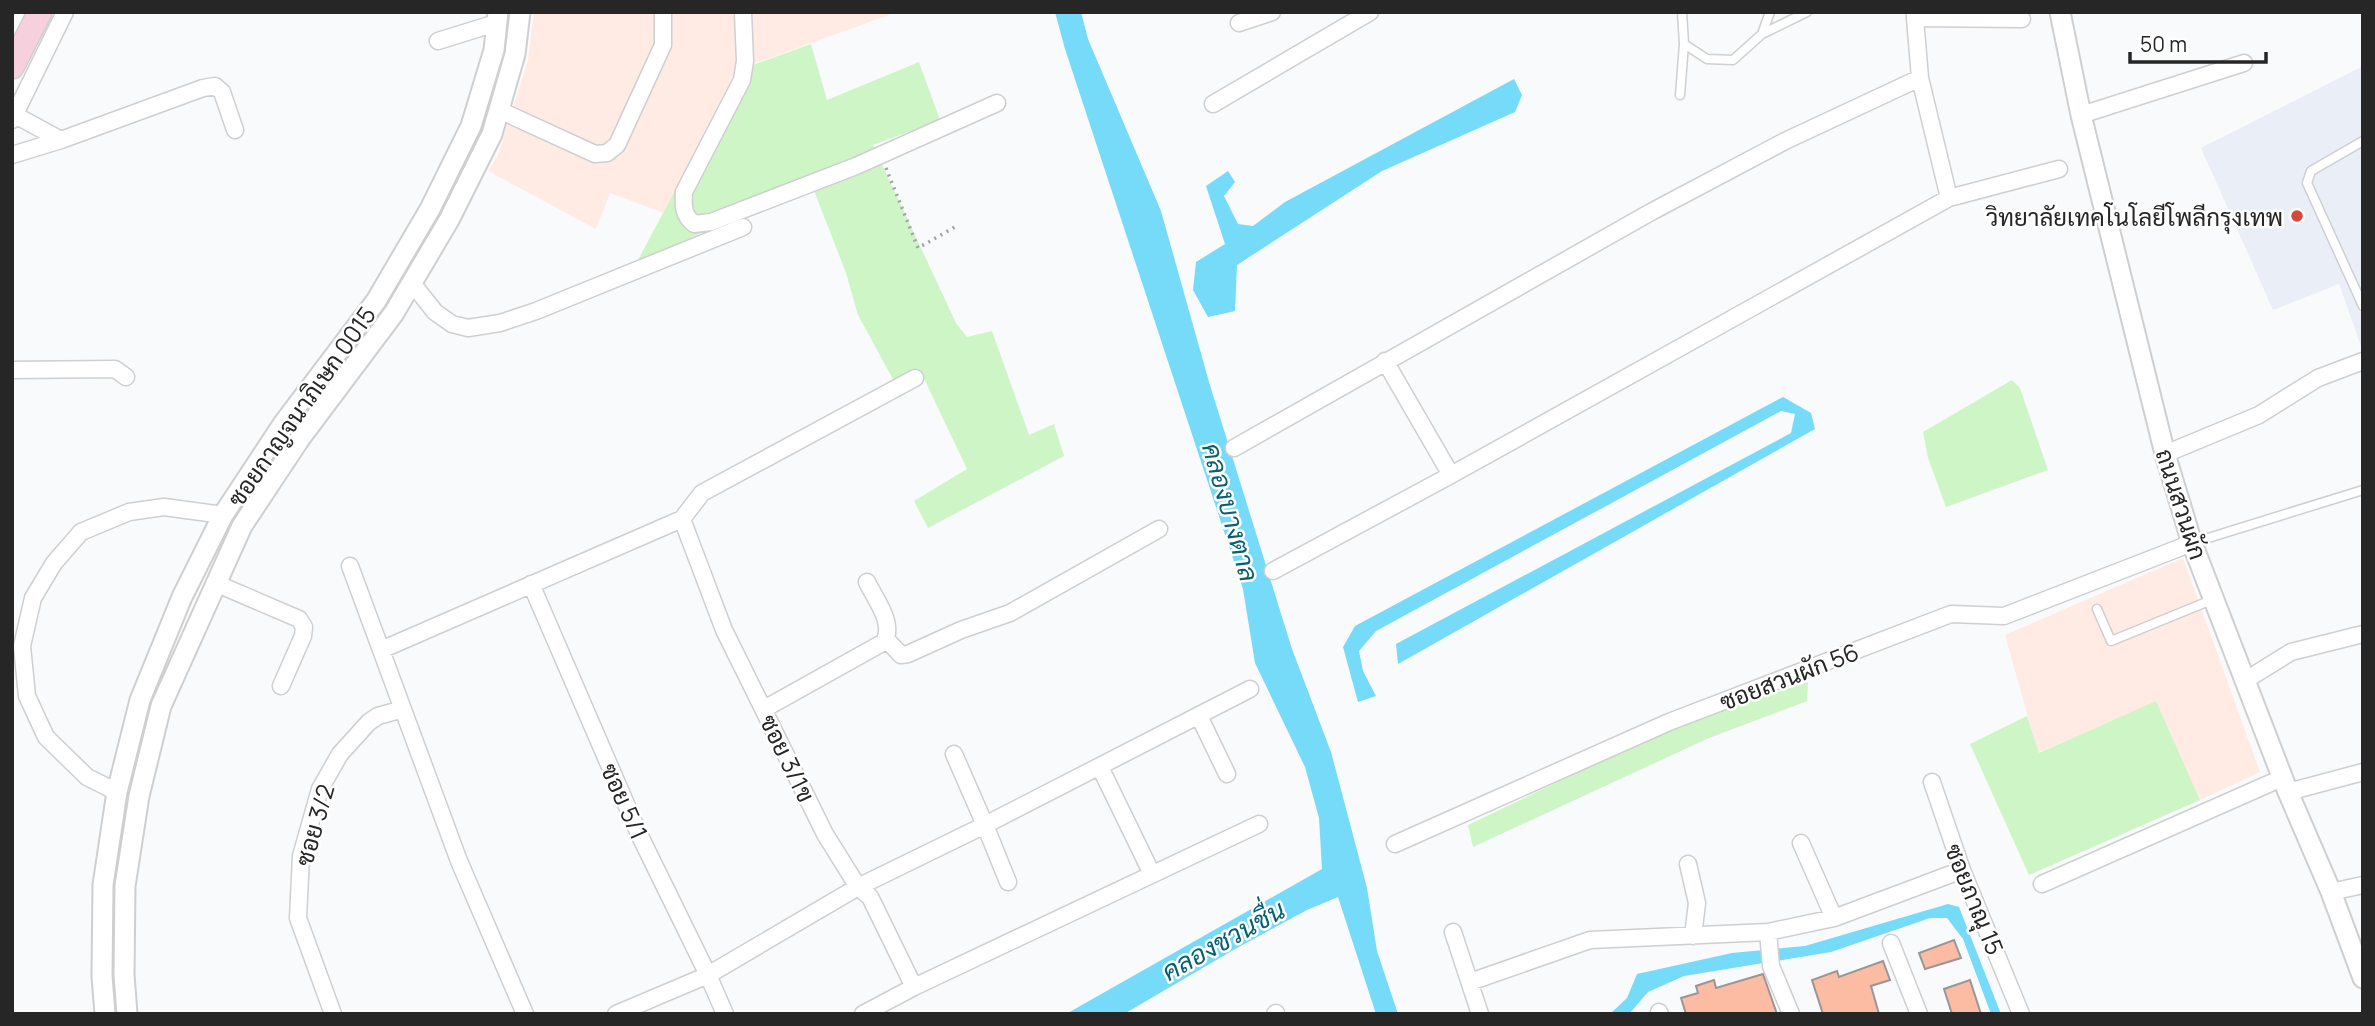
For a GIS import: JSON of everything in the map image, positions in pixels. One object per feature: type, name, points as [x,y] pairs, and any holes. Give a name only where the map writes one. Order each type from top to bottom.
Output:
[{"type":"main road","points":[[12,67],[40,12]]},
{"type":"street","points":[[61,140],[14,118],[65,12]]},
{"type":"street","name":"ซอยกาญจนาภิเษก 0015","points":[[127,1014],[124,975],[125,886],[139,796],[161,706],[242,526],[301,437],[394,313],[449,220],[492,134],[515,54],[520,12]]},
{"type":"street","points":[[478,104],[499,110],[595,154],[607,153],[617,145],[663,45],[663,12]]},
{"type":"street","points":[[743,12],[745,61],[742,80],[684,192],[683,207],[687,218],[694,224],[711,222],[856,166],[997,103]]},
{"type":"street","points":[[1239,23],[1272,12]]},
{"type":"street","points":[[1213,104],[1370,12]]},
{"type":"street","name":"ถนนสวนผัก","points":[[2060,12],[2081,116],[2165,454],[2192,543],[2363,978]]},
{"type":"street","points":[[1949,198],[1920,78],[1915,15],[2022,19]]},
{"type":"street","points":[[438,41],[497,18]]},
{"type":"street","name":"ซอยกาญจนาภิเษก 0015","points":[[105,1014],[102,976],[103,884],[117,792],[140,700],[182,597],[223,515],[283,424],[376,301],[430,209],[471,126],[494,50],[497,18]]},
{"type":"street","points":[[2081,116],[2244,63]]},
{"type":"street","points":[[1234,448],[1651,212],[1785,141],[1920,78]]},
{"type":"street","points":[[12,155],[215,86],[222,92],[235,130]]},
{"type":"street","points":[[460,148],[480,158]]},
{"type":"street","points":[[1273,570],[1451,475],[1949,198],[2059,169]]},
{"type":"street","points":[[412,283],[435,312],[452,324],[468,328],[500,323],[743,227]]},
{"type":"street","points":[[1385,361],[1451,475]]},
{"type":"street","points":[[2165,454],[2259,415],[2318,378],[2363,361]]},
{"type":"street","points":[[12,370],[116,369],[126,377]]},
{"type":"street","points":[[381,650],[682,519],[702,493],[915,378]]},
{"type":"street","points":[[283,424],[301,437]]},
{"type":"street","points":[[139,796],[117,792],[87,777],[46,737],[27,695],[22,646],[33,598],[54,563],[81,532],[129,512],[164,506],[223,515],[242,526]]},
{"type":"street","name":"ซอย 3/1ข","points":[[682,519],[723,630],[825,834],[858,887],[870,897],[915,987]]},
{"type":"street","points":[[886,639],[901,655],[908,654],[961,630],[997,620],[1159,529]]},
{"type":"street","name":"ซอยสวนผัก 56","points":[[1395,844],[1669,722],[1938,619],[1955,613],[2004,616],[2192,543]]},
{"type":"street","points":[[350,566],[459,861],[525,1014]]},
{"type":"street","points":[[867,582],[888,626],[886,639]]},
{"type":"street","points":[[215,583],[299,619],[304,627],[303,636],[281,686]]},
{"type":"street","name":"ซอย 5/1","points":[[531,584],[639,834],[708,975],[724,1014]]},
{"type":"street","points":[[2246,680],[2291,652],[2363,634]]},
{"type":"street","points":[[764,709],[886,639]]},
{"type":"street","points":[[616,1014],[708,975],[858,887],[1250,689]]},
{"type":"street","name":"ซอย 3/2","points":[[333,1014],[298,918],[301,856],[320,789],[340,754],[369,722],[378,716],[403,709]]},
{"type":"street","points":[[1199,716],[1227,774]]},
{"type":"street","points":[[954,754],[1007,882]]},
{"type":"street","points":[[1100,767],[1152,874]]},
{"type":"street","points":[[2042,884],[2285,785],[2363,772]]},
{"type":"street","name":"ซอยภาณุ 15","points":[[1932,782],[1962,870],[2021,1014]]},
{"type":"street","points":[[863,1014],[1259,824]]},
{"type":"street","points":[[1801,843],[1834,918]]},
{"type":"street","points":[[1688,864],[1697,903],[1693,936]]},
{"type":"street","points":[[1470,982],[1590,940],[1693,936],[1768,939],[1834,918],[1962,870]]},
{"type":"street","points":[[2331,892],[2363,885]]},
{"type":"street","points":[[1453,933],[1480,1014]]},
{"type":"street","points":[[1768,939],[1771,966],[1791,1014]]},
{"type":"street","points":[[1891,943],[1919,1014]]},
{"type":"lane","points":[[1680,95],[1684,44],[1682,12]]},
{"type":"lane","points":[[1762,34],[1770,12]]},
{"type":"lane","points":[[1684,44],[1707,59],[1733,60],[1762,34],[1807,12]]},
{"type":"lane","points":[[2363,141],[2311,171],[2307,183],[2363,306]]},
{"type":"lane","points":[[2192,543],[2363,490]]},
{"type":"lane","points":[[2098,609],[2111,641],[2214,599]]},
{"type":"path","points":[[883,160],[918,248],[955,227]]},
{"type":"shaded area","points":[[534,12],[738,12],[739,70],[664,213],[610,193],[596,229],[488,171],[498,155],[528,60]]},
{"type":"shaded area","points":[[749,12],[888,12],[889,15],[750,65]]},
{"type":"shaded area","name":"วิทยาลัยเทคโนโลยีโพลีกรุงเทพ","points":[[2363,66],[2362,349],[2339,284],[2273,310],[2201,148]]},
{"type":"shaded area","points":[[2183,558],[2260,772],[2200,800],[2155,702],[2038,753],[2005,635]]},
{"type":"green space","points":[[811,44],[827,100],[919,62],[940,120],[873,145],[956,323],[967,337],[992,331],[1029,435],[1054,424],[1064,456],[928,528],[914,501],[967,469],[920,370],[894,381],[858,315],[846,273],[813,188],[742,215],[637,262],[739,70]]},
{"type":"green space","points":[[2012,380],[2020,388],[2048,470],[1946,507],[1928,458],[1923,432]]},
{"type":"green space","points":[[1808,682],[1807,701],[1709,738],[1473,847],[1468,825],[1675,726]]},
{"type":"green space","points":[[2156,701],[2200,800],[2029,875],[1970,744],[2027,716],[2039,753]]},
{"type":"water","points":[[1055,12],[1081,12],[1088,39],[1161,211],[1209,382],[1292,649],[1331,752],[1367,888],[1377,951],[1398,1014],[1376,1014],[1338,897],[1307,910],[1235,949],[1124,1014],[1066,1014],[1322,869],[1319,818],[1305,767],[1255,663],[1243,589]]},
{"type":"water","points":[[1514,79],[1522,95],[1515,112],[1382,171],[1237,265],[1235,311],[1208,317],[1193,290],[1196,262],[1225,244],[1206,186],[1228,171],[1235,182],[1224,196],[1238,224],[1253,226],[1285,202]]},
{"type":"water","points":[[1783,397],[1811,413],[1815,429],[1398,664],[1396,644],[1791,433],[1795,414],[1781,411],[1376,631],[1359,651],[1363,671],[1376,696],[1358,702],[1343,647],[1355,626]]},
{"type":"water","points":[[1948,904],[1959,907],[2001,1014],[1991,1014],[1963,939],[1947,918],[1930,918],[1831,952],[1684,976],[1648,992],[1629,1014],[1610,1014],[1627,998],[1637,974],[1732,953],[1805,946]]},
{"type":"building","points":[[1954,940],[1961,958],[1925,969],[1919,953]]},
{"type":"building","points":[[1883,961],[1890,980],[1871,986],[1879,1014],[1823,1014],[1812,980],[1837,971],[1839,977]]},
{"type":"building","points":[[1763,974],[1777,1014],[1686,1014],[1681,998],[1698,993],[1696,986],[1714,980],[1716,988]]},
{"type":"building","points":[[1970,980],[1981,1014],[1952,1014],[1944,989]]},
{"type":"place","name":"วิทยาลัยเทคโนโลยีโพลีกรุงเทพ","points":[[2297,216]]},
{"type":"water label","name":"คลองบางตาล","points":[[1231,512]]},
{"type":"water label","name":"คลองชวนชื่น","points":[[1223,940]]}]
